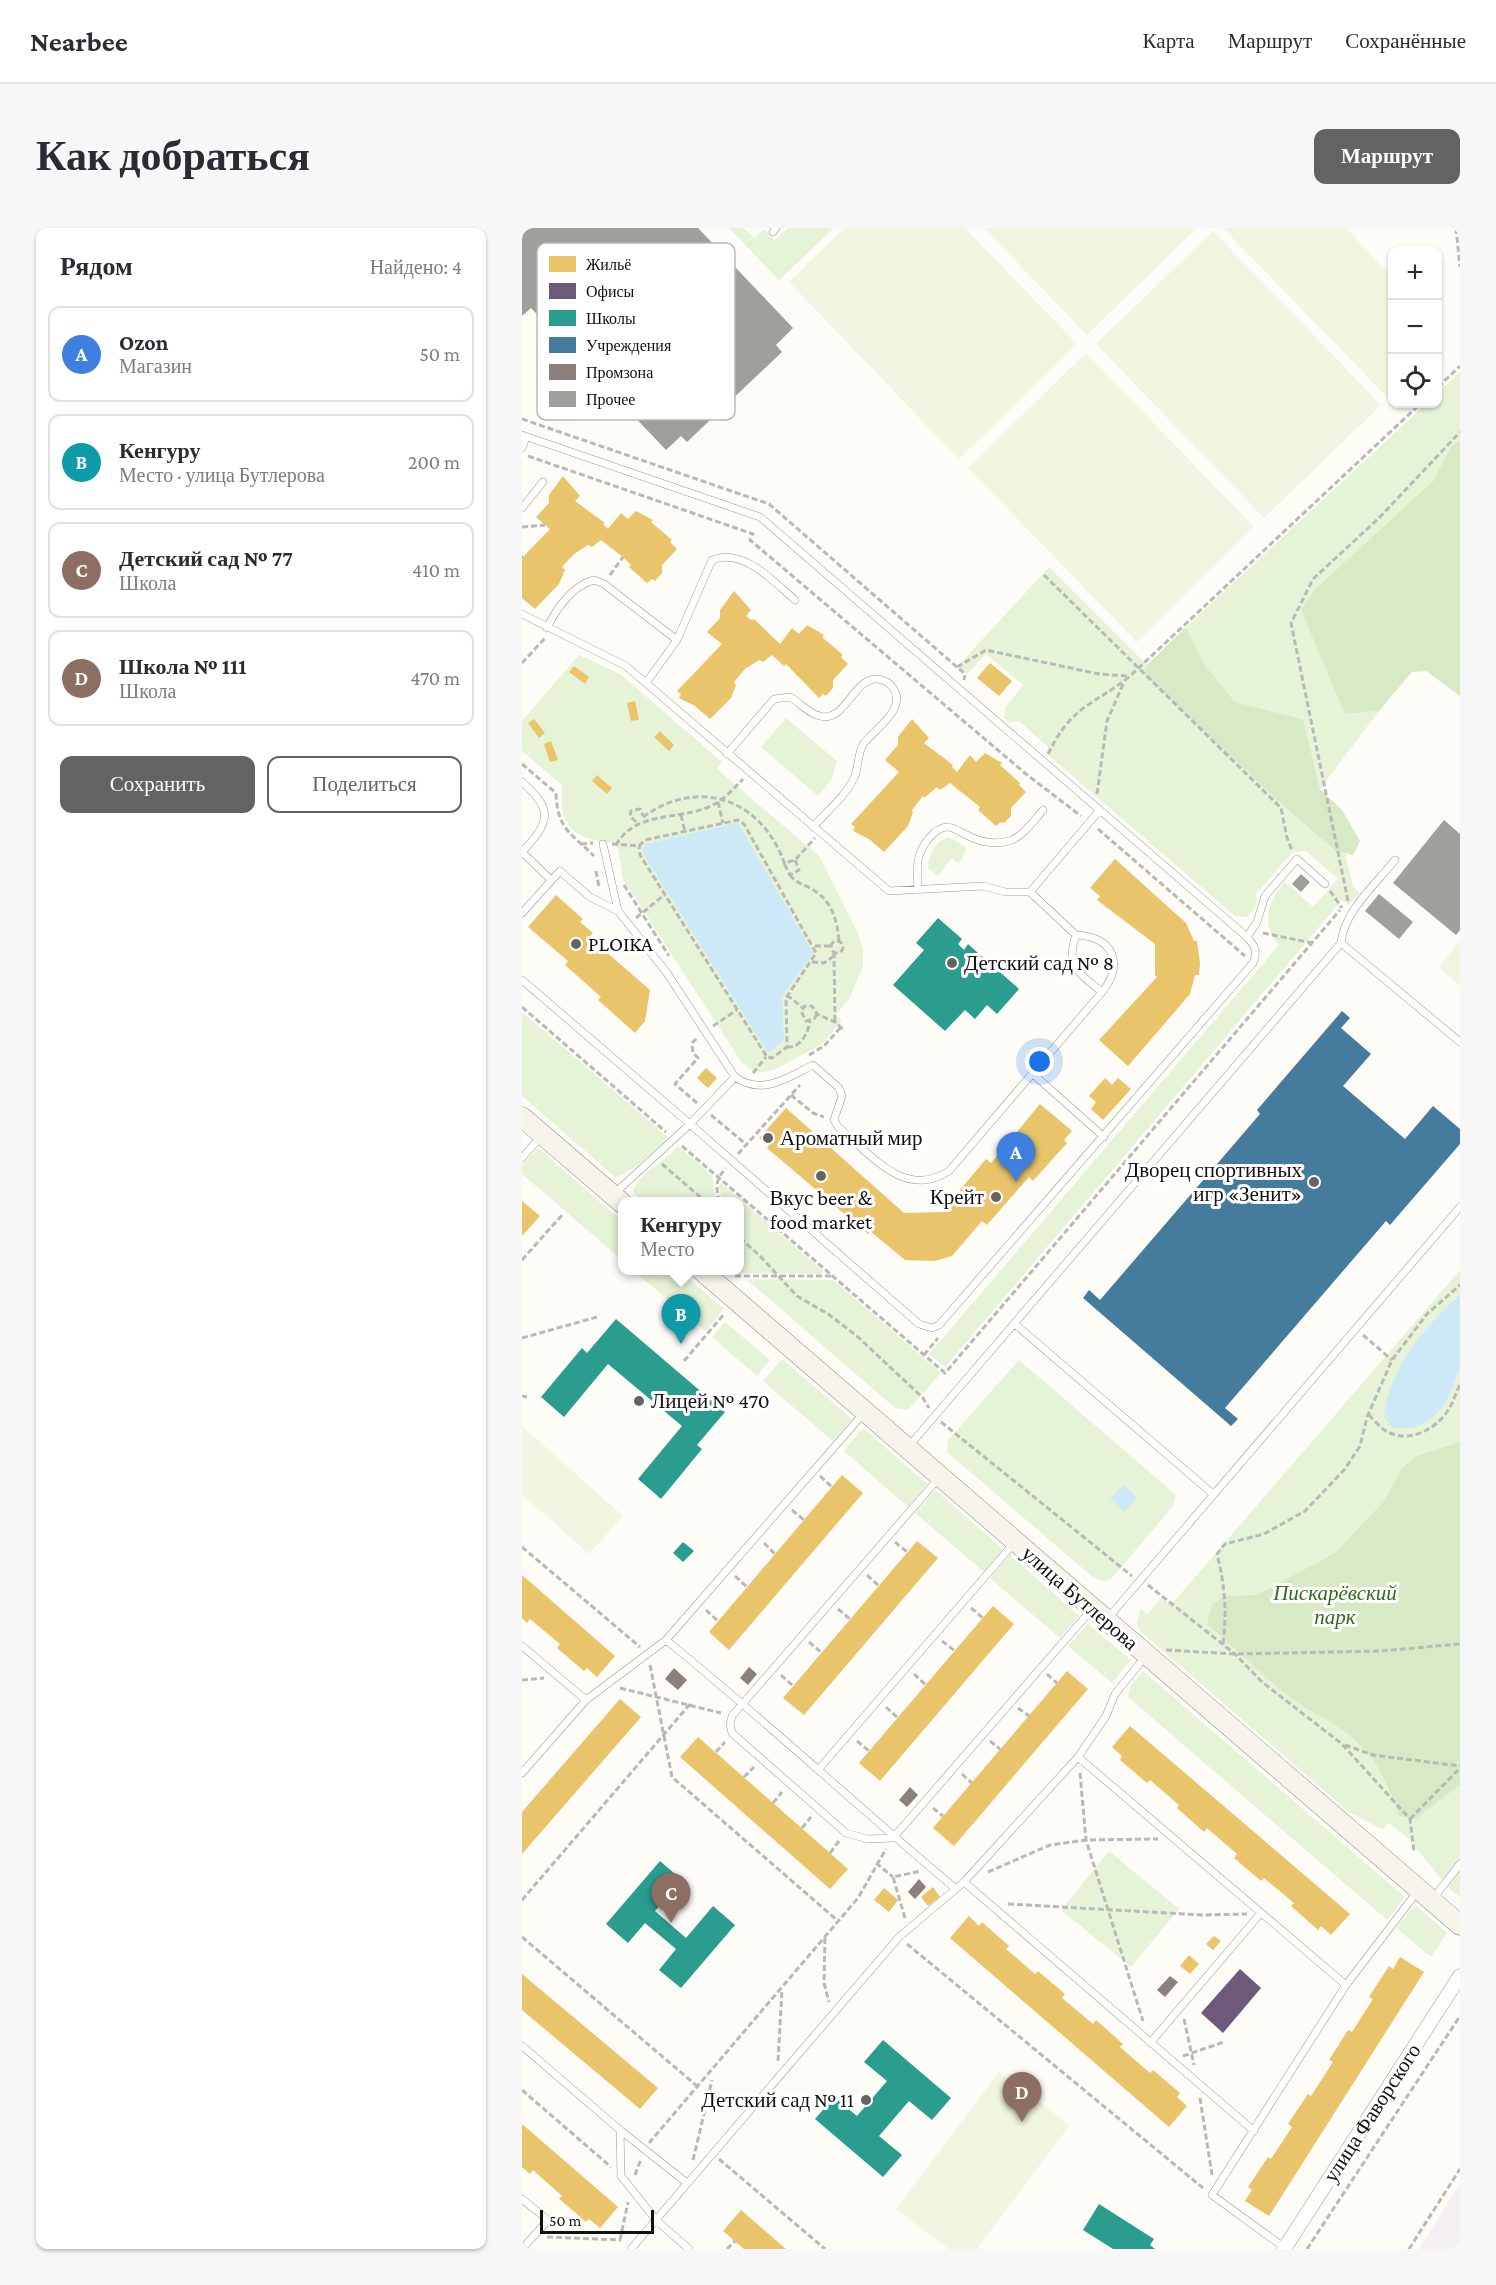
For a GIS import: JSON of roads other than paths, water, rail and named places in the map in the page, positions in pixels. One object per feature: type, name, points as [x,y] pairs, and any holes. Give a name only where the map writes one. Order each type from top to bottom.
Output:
[{"type":"street","points":[[522,1117],[618,1199]]},
{"type":"street","name":"улица Бутлерова","points":[[707,1275],[1460,1925]]},
{"type":"street","name":"улица Фаворского","points":[[1285,2248],[1460,1976]]},
{"type":"lane","points":[[522,448],[524,436],[760,517],[1246,937],[1254,945],[1257,954],[1253,963],[1104,1137],[939,1325],[932,1328],[919,1324],[522,980]]},
{"type":"lane","points":[[522,508],[543,482]]},
{"type":"lane","points":[[646,683],[677,640],[688,619],[706,569],[712,560],[721,556],[758,568],[795,600]]},
{"type":"lane","points":[[547,628],[552,617],[576,588],[594,580],[604,584],[677,640]]},
{"type":"lane","points":[[523,617],[626,666],[889,891],[983,886],[1005,892],[1030,892],[1076,935],[1098,939],[1110,950],[1115,960],[1115,971],[1102,992],[949,1171],[936,1179],[921,1182],[907,1180],[893,1173],[838,1127],[834,1120],[842,1096],[839,1088],[813,1065],[779,1082],[746,1085],[735,1077],[667,973],[618,911],[603,844]]},
{"type":"lane","points":[[728,754],[774,699],[790,697],[812,713],[821,717],[830,716],[839,711],[861,686],[870,680],[881,679],[891,684],[897,694],[897,705],[862,746],[854,779],[813,827]]},
{"type":"lane","points":[[522,782],[541,799],[545,811],[537,836],[522,852],[551,880]]},
{"type":"lane","points":[[918,890],[918,854],[936,831],[944,827],[954,827],[973,838],[986,842],[1012,841],[1024,832],[1042,810]]},
{"type":"lane","points":[[1030,892],[1099,811]]},
{"type":"lane","points":[[1246,937],[1252,931],[1265,896],[1297,860],[1326,884]]},
{"type":"lane","points":[[907,1448],[1341,943],[1342,931],[1351,914],[1395,860]]},
{"type":"lane","points":[[522,914],[560,871],[590,897],[618,911]]},
{"type":"lane","points":[[1076,935],[1071,960],[1076,970],[1102,992]]},
{"type":"lane","points":[[1341,943],[1460,1042]]},
{"type":"lane","points":[[1033,1074],[1104,1137]]},
{"type":"lane","points":[[620,1197],[735,1077]]},
{"type":"lane","points":[[522,1158],[543,1134]]},
{"type":"lane","points":[[940,1477],[732,1716],[730,1725],[732,1733],[846,1833],[868,1839],[893,1838],[1213,1494],[1460,1207]]},
{"type":"lane","points":[[1015,1324],[1213,1494]]},
{"type":"lane","points":[[522,1773],[585,1700],[666,1640],[865,1412]]},
{"type":"lane","points":[[818,1770],[1015,1542]]},
{"type":"lane","points":[[666,1640],[744,1703],[893,1838],[956,1889]]},
{"type":"lane","points":[[522,1646],[585,1700]]},
{"type":"lane","points":[[631,2249],[899,1937],[964,1882],[1078,1756],[1106,1716],[1115,1694],[1147,1655]]},
{"type":"lane","points":[[1078,1756],[1346,1985]]},
{"type":"lane","points":[[1285,2248],[1212,2194],[1346,1985],[1426,1895],[1460,1864]]},
{"type":"lane","points":[[964,1882],[1254,2131]]},
{"type":"lane","points":[[1150,2043],[1261,1913]]},
{"type":"lane","points":[[522,2046],[620,2130],[687,2183]]},
{"type":"lane","points":[[620,2130],[621,2176],[657,2221],[689,2249]]},
{"type":"lane","points":[[522,2199],[548,2220],[522,2249]]},
{"type":"water","points":[[738,823],[813,953],[782,996],[784,1040],[770,1052],[767,1051],[642,852],[646,844]]},
{"type":"water","points":[[1460,1295],[1460,1366],[1451,1391],[1430,1420],[1407,1428],[1393,1428],[1384,1417],[1387,1399],[1401,1365],[1421,1335]]},
{"type":"water","points":[[1123,1485],[1137,1497],[1125,1512],[1110,1499]]},
{"type":"place","name":"PLOIKA","points":[[576,944]]},
{"type":"place","name":"Детский сад № 8","points":[[952,963]]},
{"type":"place","name":"Ароматный мир","points":[[768,1138]]},
{"type":"place","name":"Вкус beer & food market","points":[[821,1176]]},
{"type":"place","name":"Ozon","points":[[1016,1182]]},
{"type":"place","name":"Дворец спортивных игр «Зенит»","points":[[1314,1182]]},
{"type":"place","name":"Крейт","points":[[996,1197]]},
{"type":"place","name":"Кенгуру","points":[[681,1344]]},
{"type":"place","name":"Лицей № 470","points":[[639,1401]]},
{"type":"place","name":"Детский сад № 77","points":[[671,1923]]},
{"type":"place","name":"Детский сад № 11","points":[[866,2100]]},
{"type":"place","name":"Школа № 111","points":[[1022,2122]]},
{"type":"park label","name":"Пискарёвский парк","points":[[1335,1605]]}]
